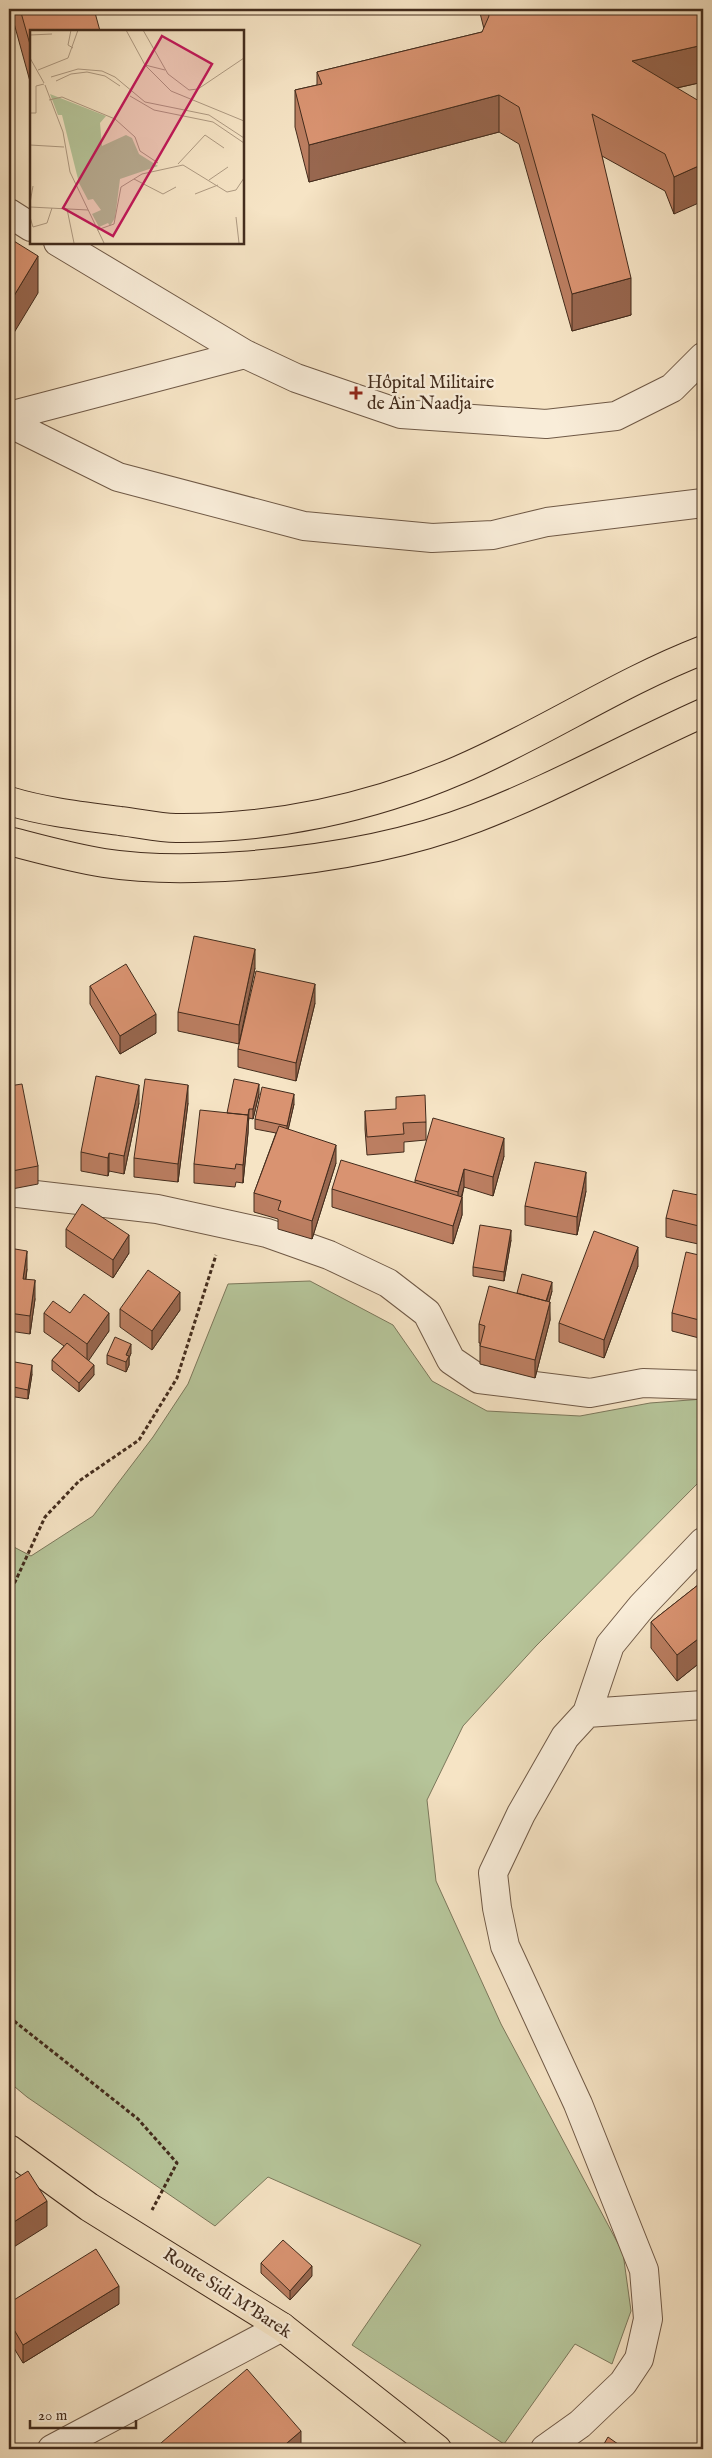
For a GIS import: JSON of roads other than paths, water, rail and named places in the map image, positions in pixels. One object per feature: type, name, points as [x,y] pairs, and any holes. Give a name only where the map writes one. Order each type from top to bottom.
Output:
[{"type":"main road","points":[[9,801],[77,817],[174,828],[222,827],[316,815],[363,803],[459,770],[616,689],[703,650]]},
{"type":"main road","points":[[9,840],[60,854],[104,863],[152,868],[264,864],[372,849],[424,836],[476,818],[703,714]]},
{"type":"main road","name":"Route Sidi M'Barek","points":[[9,2149],[89,2208],[282,2327],[438,2449]]},
{"type":"street","points":[[9,214],[30,226]]},
{"type":"street","points":[[61,244],[245,354],[296,378],[401,414],[546,424],[616,416],[672,388],[703,357]]},
{"type":"street","points":[[9,416],[245,354]]},
{"type":"street","points":[[9,423],[118,477],[304,526],[432,538],[493,535],[547,522],[703,504]]},
{"type":"street","points":[[9,1192],[157,1209],[267,1233],[329,1255],[388,1283],[427,1313],[451,1360],[478,1379],[590,1393],[643,1383],[703,1385]]},
{"type":"street","points":[[545,2449],[580,2424],[623,2383],[639,2359],[648,2319],[644,2270],[578,2104],[506,1946],[497,1908],[493,1873],[522,1814],[565,1737],[588,1713],[610,1645],[642,1606],[703,1542]]},
{"type":"street","points":[[588,1713],[703,1704]]},
{"type":"street","points":[[56,2449],[282,2327]]},
{"type":"place","name":"Hôpital Militaire de Ain Naadja","points":[[356,393]]}]
